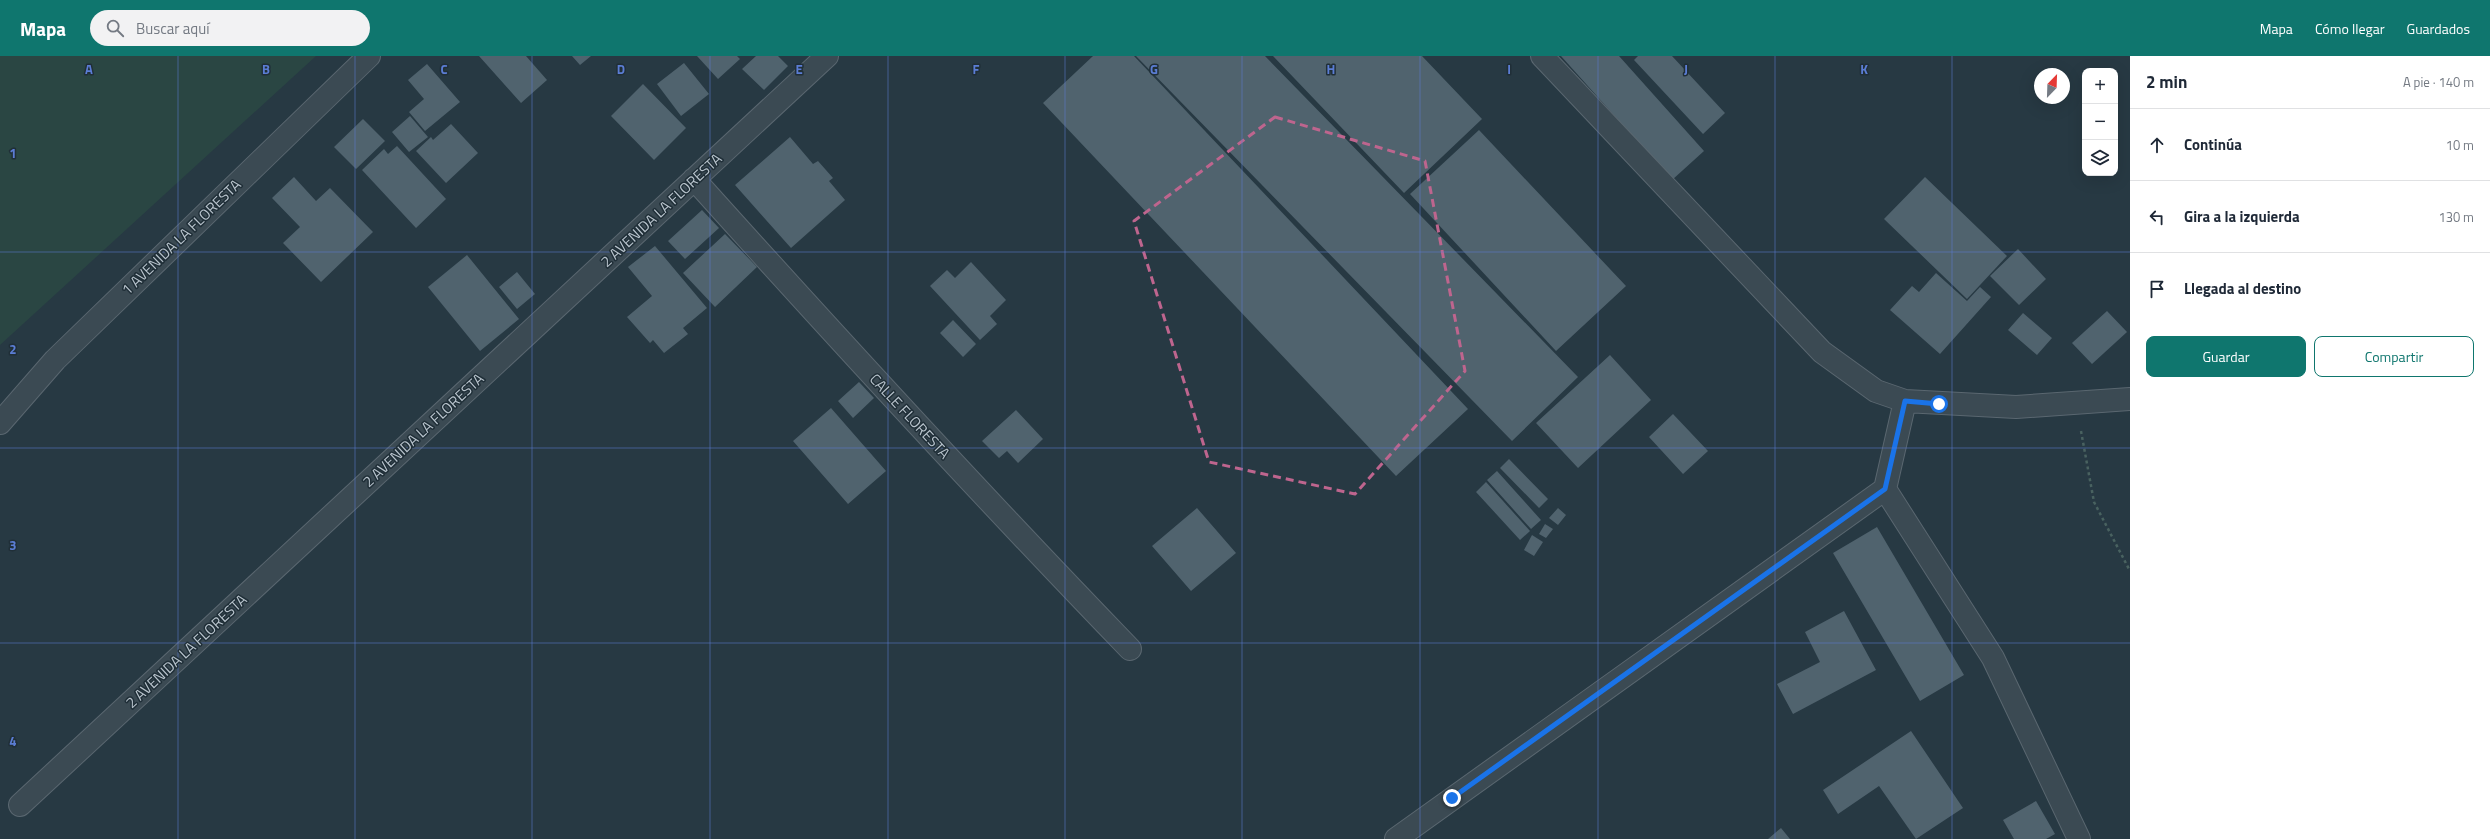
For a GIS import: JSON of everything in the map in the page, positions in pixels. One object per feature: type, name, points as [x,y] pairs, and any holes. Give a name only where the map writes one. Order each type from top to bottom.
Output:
[{"type":"street","name":"1 AVENIDA LA FLORESTA","points":[[0,423],[55,360],[369,56]]},
{"type":"street","name":"2 AVENIDA LA FLORESTA","points":[[20,805],[827,56]]},
{"type":"street","points":[[1542,56],[1822,352],[1876,390],[1905,401],[2016,407],[2130,399]]},
{"type":"street","name":"CALLE FLORESTA","points":[[694,178],[816,314],[1033,550],[1130,649]]},
{"type":"street","points":[[1396,839],[1885,489],[1905,401]]},
{"type":"street","points":[[1885,489],[1993,658],[2079,839]]},
{"type":"path","points":[[2076,403],[2094,502],[2130,571]]},
{"type":"highlighted area","points":[[1275,117],[1425,161],[1465,371],[1355,494],[1209,462],[1134,221]]},
{"type":"green space","points":[[0,56],[316,56],[0,345]]},
{"type":"building","points":[[479,56],[526,56],[547,80],[521,103]]},
{"type":"building","points":[[572,56],[591,56],[580,65]]},
{"type":"building","points":[[697,56],[737,56],[740,59],[718,79]]},
{"type":"building","points":[[756,56],[778,56],[788,66],[764,90],[742,69]]},
{"type":"building","points":[[1093,56],[1134,56],[1468,409],[1396,476],[1043,103]]},
{"type":"building","points":[[1136,56],[1265,56],[1578,377],[1512,441]]},
{"type":"building","points":[[1273,56],[1422,56],[1482,119],[1404,193]]},
{"type":"building","points":[[1561,56],[1619,56],[1704,151],[1672,180]]},
{"type":"building","points":[[1638,56],[1672,56],[1725,113],[1703,134],[1634,60]]},
{"type":"building","points":[[684,63],[709,94],[681,116],[657,84]]},
{"type":"building","points":[[427,64],[460,102],[425,131],[409,112],[424,99],[408,80]]},
{"type":"building","points":[[643,84],[686,128],[654,160],[611,116]]},
{"type":"building","points":[[410,116],[428,137],[409,152],[392,132]]},
{"type":"building","points":[[363,119],[385,141],[356,169],[334,147]]},
{"type":"building","points":[[451,124],[478,153],[446,183],[416,151],[431,137],[433,140]]},
{"type":"building","points":[[1479,130],[1626,286],[1556,351],[1410,194]]},
{"type":"building","points":[[790,137],[813,164],[818,161],[833,178],[829,181],[845,200],[791,248],[735,185]]},
{"type":"building","points":[[397,146],[446,199],[416,228],[362,170],[384,149],[388,154]]},
{"type":"building","points":[[294,177],[316,201],[330,188],[373,232],[321,282],[283,243],[300,227],[272,198]]},
{"type":"building","points":[[1925,177],[2007,256],[1967,299],[1884,219]]},
{"type":"building","points":[[702,210],[719,228],[685,259],[668,241]]},
{"type":"building","points":[[725,234],[757,267],[715,307],[683,273]]},
{"type":"building","points":[[655,246],[707,308],[683,328],[688,334],[664,353],[653,340],[650,343],[627,317],[652,296],[628,267]]},
{"type":"building","points":[[2018,249],[2046,279],[2019,305],[1990,276]]},
{"type":"building","points":[[467,255],[519,319],[480,351],[428,287]]},
{"type":"building","points":[[971,262],[1006,300],[990,316],[997,324],[980,340],[930,286],[947,270],[955,278]]},
{"type":"building","points":[[517,272],[535,294],[517,309],[499,287]]},
{"type":"building","points":[[1936,273],[1967,301],[1980,287],[1991,297],[1940,354],[1890,310],[1912,286],[1919,292]]},
{"type":"building","points":[[2107,311],[2127,332],[2092,364],[2072,343]]},
{"type":"building","points":[[2023,313],[2052,338],[2037,355],[2008,330]]},
{"type":"building","points":[[953,320],[976,344],[963,357],[940,333]]},
{"type":"building","points":[[1610,355],[1651,400],[1578,468],[1536,423]]},
{"type":"building","points":[[859,382],[874,398],[853,418],[838,401]]},
{"type":"building","points":[[831,408],[886,471],[848,504],[793,441]]},
{"type":"building","points":[[1016,410],[1043,439],[1018,463],[1007,451],[999,458],[982,441]]},
{"type":"building","points":[[1673,414],[1708,451],[1683,474],[1649,437]]},
{"type":"building","points":[[1509,459],[1548,499],[1539,508],[1500,468]]},
{"type":"building","points":[[1497,471],[1541,520],[1531,529],[1487,480]]},
{"type":"building","points":[[1486,482],[1530,531],[1520,540],[1476,492]]},
{"type":"building","points":[[1197,508],[1236,553],[1191,591],[1152,546]]},
{"type":"building","points":[[1558,508],[1566,515],[1558,525],[1549,518]]},
{"type":"building","points":[[1545,524],[1553,529],[1546,538],[1539,534]]},
{"type":"building","points":[[1877,527],[1964,675],[1920,701],[1833,553]]},
{"type":"building","points":[[1532,535],[1543,542],[1534,556],[1524,550]]},
{"type":"building","points":[[1844,611],[1876,670],[1793,714],[1777,684],[1820,662],[1805,632]]},
{"type":"building","points":[[1911,731],[1963,808],[1916,839],[1879,786],[1838,814],[1823,790]]},
{"type":"building","points":[[2036,801],[2055,834],[2046,839],[2014,839],[2003,820]]},
{"type":"building","points":[[1781,828],[1790,839],[1768,839]]},
{"type":"route","points":[[1452,798],[1885,489],[1905,401],[1939,404]]}]
